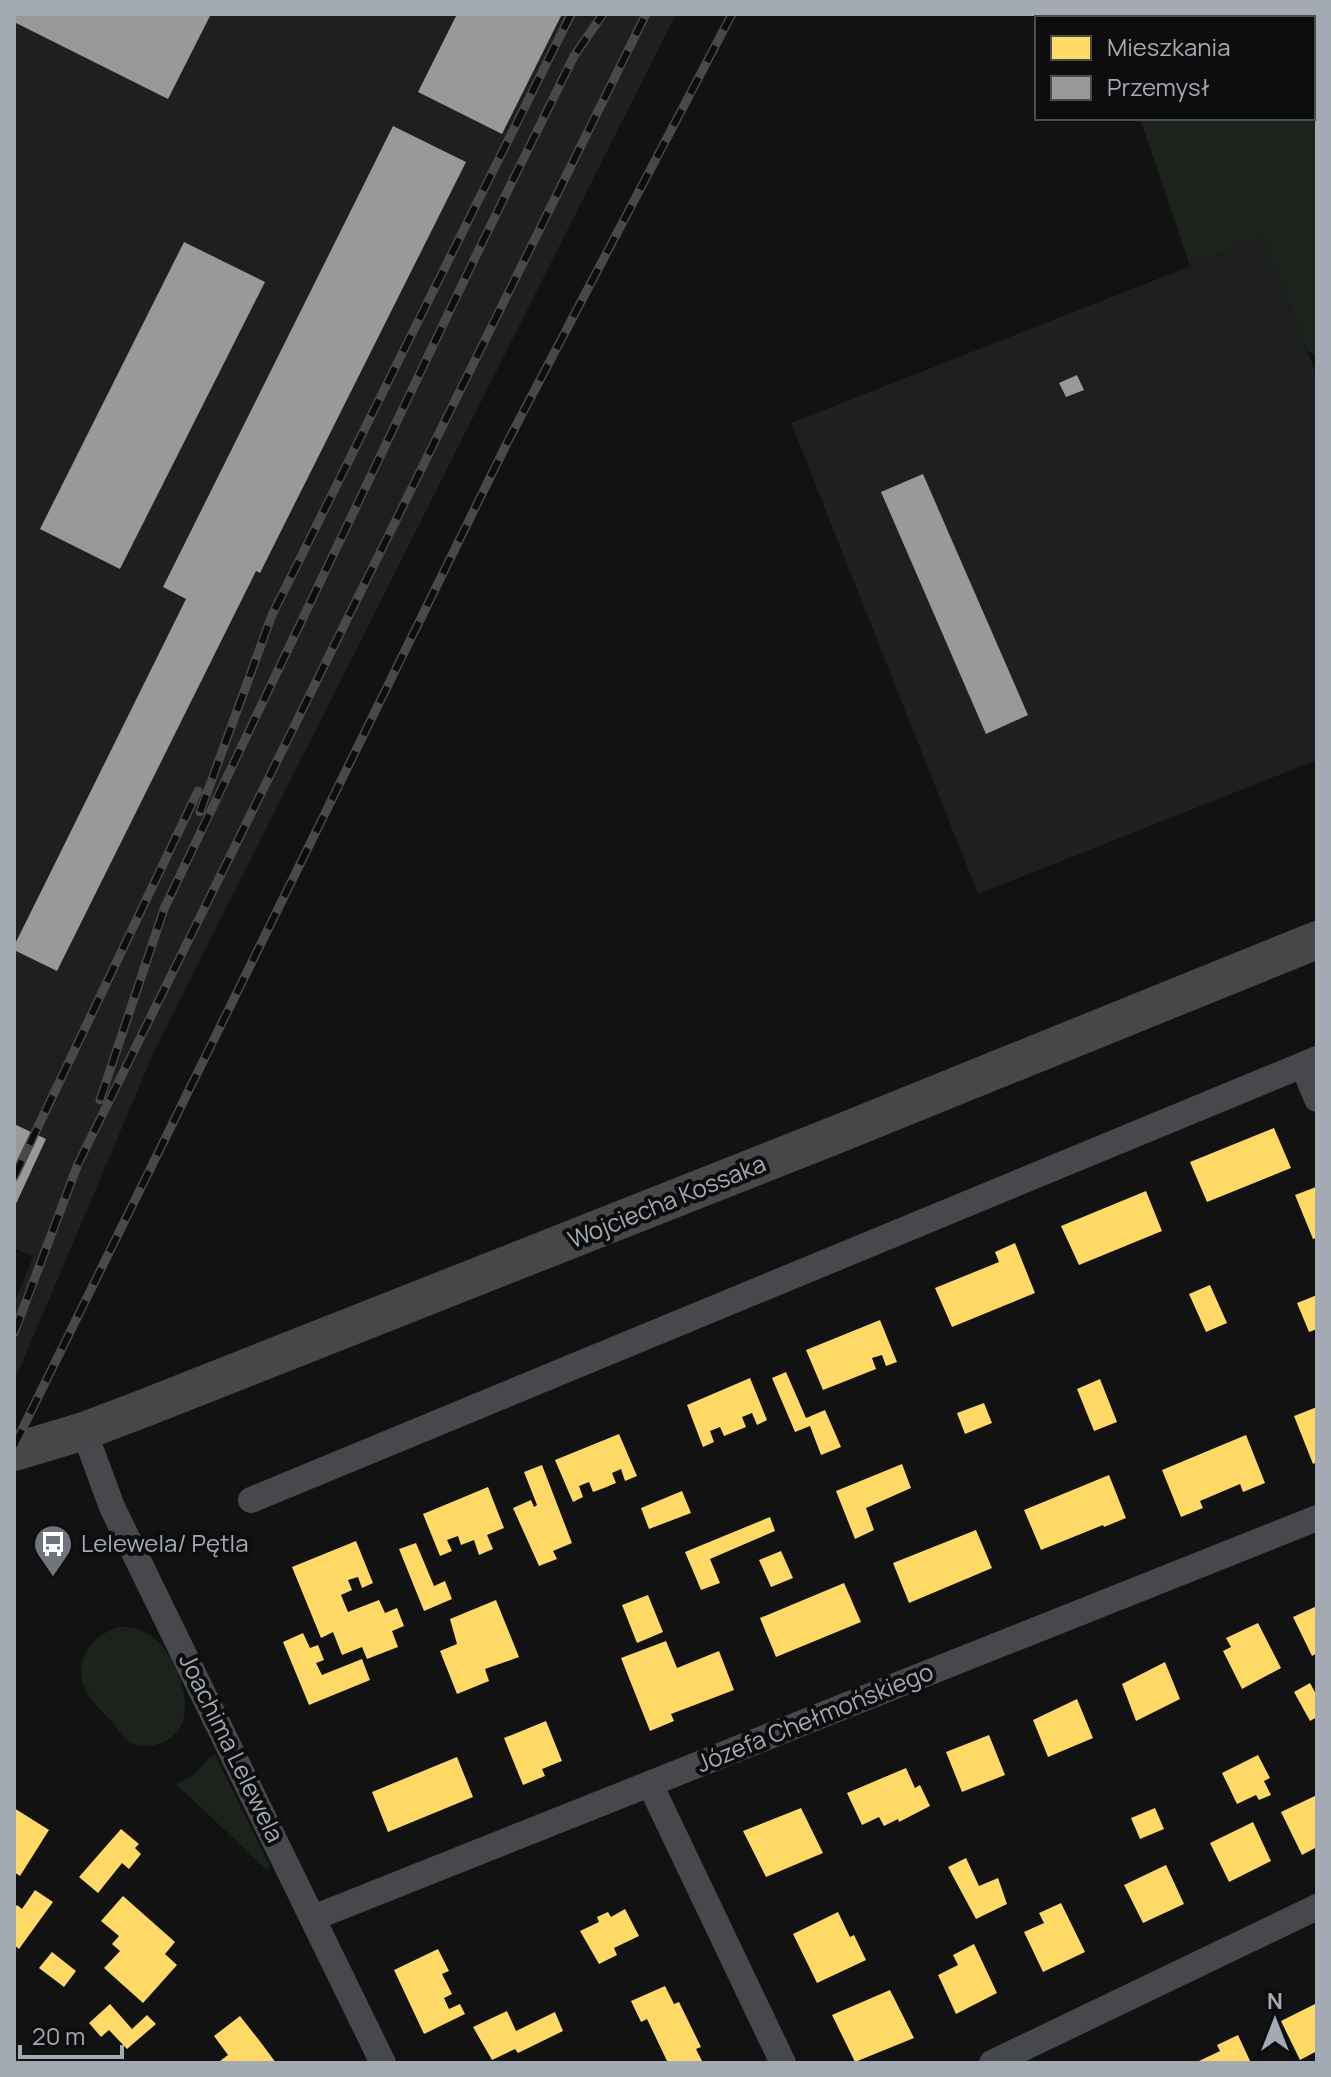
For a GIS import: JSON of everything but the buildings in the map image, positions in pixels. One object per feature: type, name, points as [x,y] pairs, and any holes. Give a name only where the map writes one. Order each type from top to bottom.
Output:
[{"type":"street","name":"Wojciecha Kossaka","points":[[14,1452],[84,1431],[724,1179],[1317,940]]},
{"type":"street","points":[[251,1500],[1310,1062],[1317,1099]]},
{"type":"street","name":"Joachima Lelewela","points":[[84,1431],[112,1507],[383,2063]]},
{"type":"street","name":"Józefa Chełmońskiego","points":[[313,1918],[1317,1518]]},
{"type":"street","points":[[650,1784],[783,2063]]},
{"type":"street","points":[[992,2063],[1317,1907]]},
{"type":"shaded area","points":[[14,14],[676,14],[154,1052],[14,1382],[14,1304],[33,1257],[14,1248]]},
{"type":"shaded area","points":[[1317,14],[1317,356],[1307,350],[1262,238],[1190,266],[1141,120],[1315,120],[1315,16],[1106,16]]},
{"type":"shaded area","points":[[1262,238],[1317,376],[1317,760],[978,894],[791,423]]},
{"type":"shaded area","points":[[120,1627],[138,1629],[154,1638],[170,1656],[181,1682],[185,1710],[183,1722],[173,1736],[156,1745],[138,1745],[126,1739],[92,1700],[82,1682],[82,1661],[92,1643]]},
{"type":"shaded area","points":[[215,1755],[270,1866],[267,1870],[176,1784],[196,1773]]},
{"type":"railway","points":[[200,812],[272,615],[571,14]]},
{"type":"railway","points":[[100,1100],[164,909],[483,241],[574,56],[603,14]]},
{"type":"railway","points":[[14,1333],[78,1164],[646,14]]},
{"type":"railway","points":[[14,1446],[508,441],[732,14]]},
{"type":"railway","points":[[14,1177],[198,791]]},
{"type":"place","name":"Lelewela/ Pętla","points":[[53,1578]]}]
